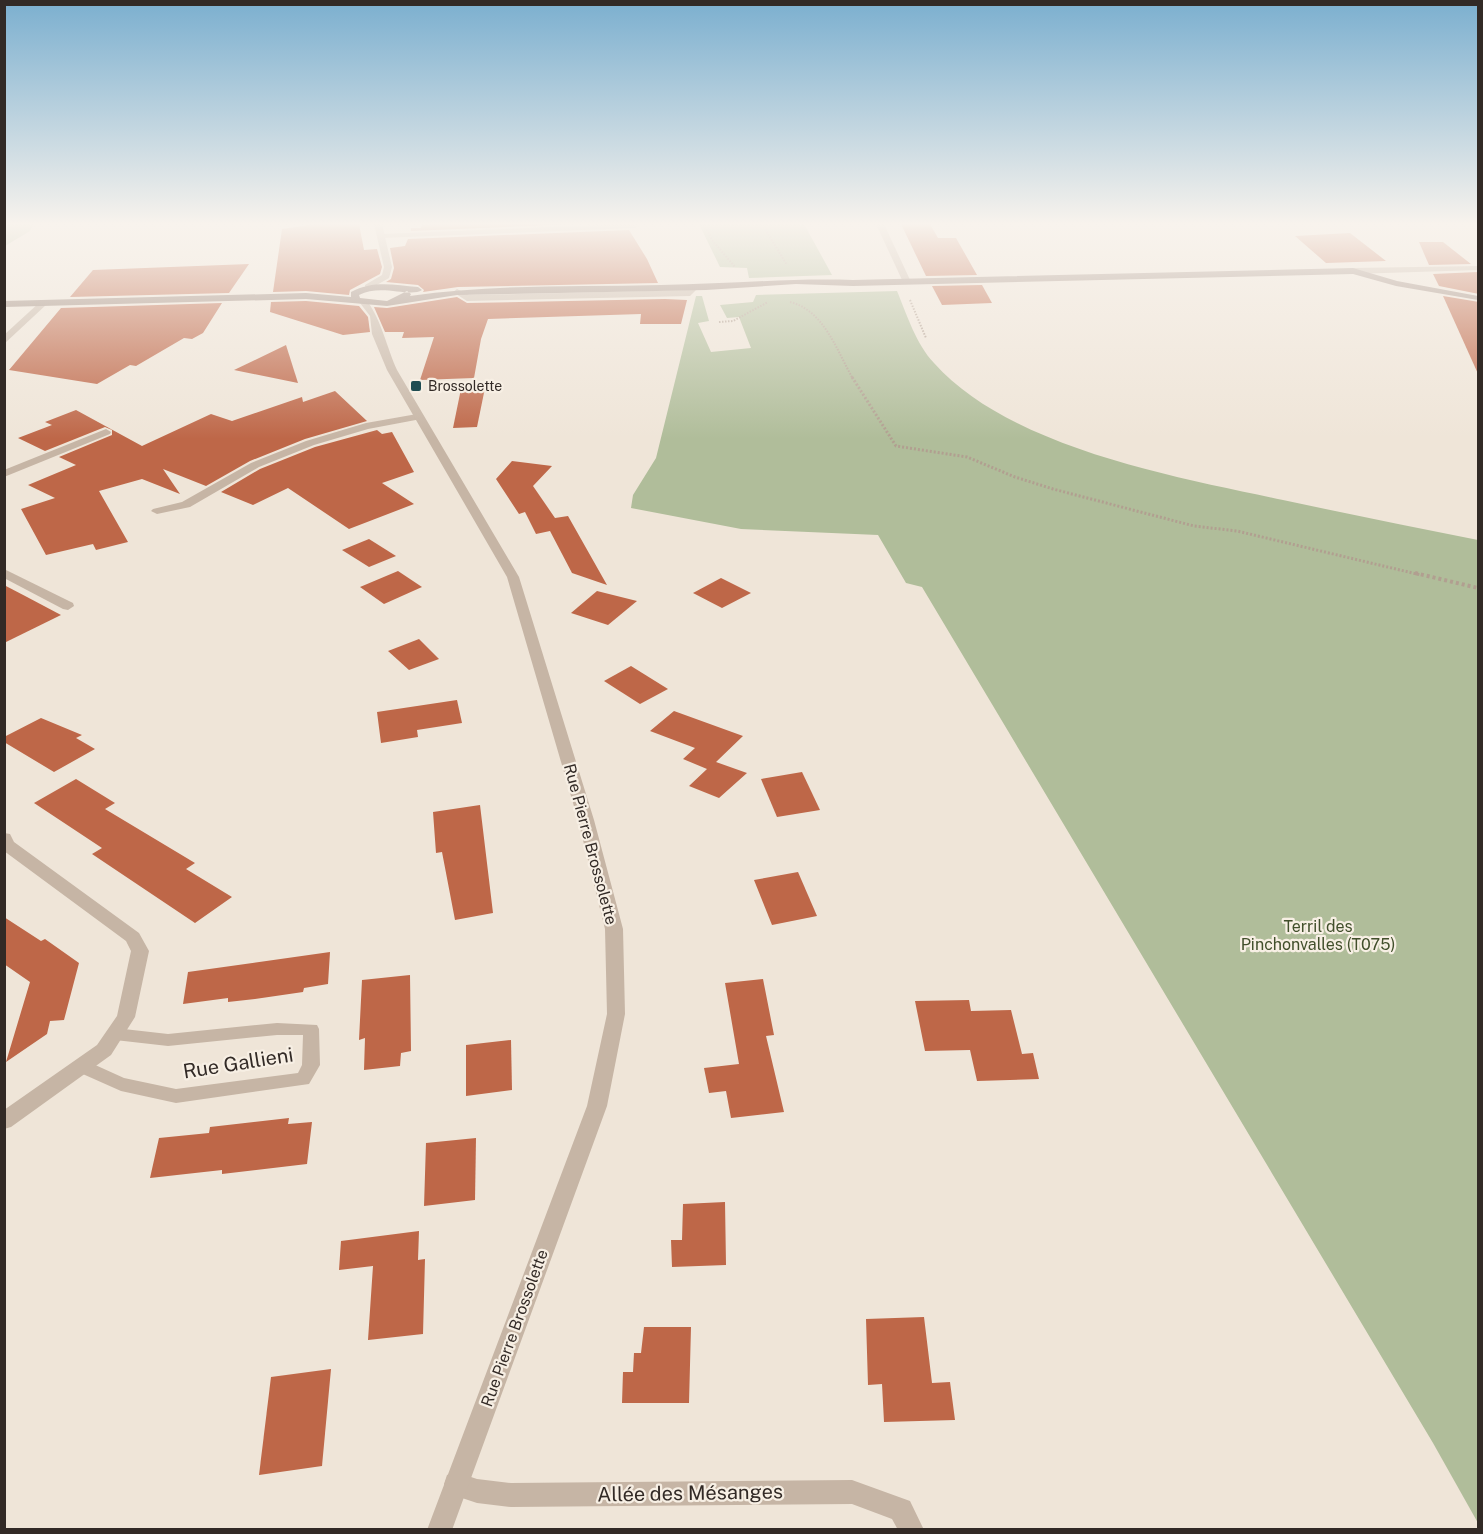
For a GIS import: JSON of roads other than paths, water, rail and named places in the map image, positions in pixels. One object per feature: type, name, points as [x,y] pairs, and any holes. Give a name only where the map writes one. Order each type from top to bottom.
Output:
[{"type":"main road","points":[[306,296],[370,306],[431,296]]},
{"type":"main road","points":[[4,304],[309,296]]},
{"type":"main road","points":[[356,296],[370,306]]},
{"type":"main road","points":[[400,300],[404,296]]},
{"type":"street","points":[[463,296],[467,298],[579,296]]},
{"type":"street","points":[[4,341],[43,303]]},
{"type":"street","name":"Rue Pierre Brossolette","points":[[370,306],[377,334],[392,370],[417,417],[459,482],[513,577],[586,820],[614,929],[616,1014],[597,1106],[439,1530]]},
{"type":"street","points":[[157,511],[186,505],[255,465],[310,443],[366,426],[417,417]]},
{"type":"street","points":[[4,474],[106,432]]},
{"type":"street","points":[[4,573],[68,606]]},
{"type":"street","points":[[4,838],[7,845],[133,937],[140,951],[126,1017],[104,1050],[4,1121]]},
{"type":"street","name":"Allée des Mésanges","points":[[456,1484],[477,1491],[511,1495],[852,1492],[901,1510],[912,1530]]},
{"type":"lane","name":"Rue Gallieni","points":[[82,1066],[121,1084],[176,1096],[303,1079],[311,1065],[311,1029],[277,1029],[168,1040],[114,1034]]},
{"type":"place","name":"Brossolette","points":[[416,386]]},
{"type":"park label","name":"Terril des Pinchonvalles (T075)","points":[[1318,935]]}]
